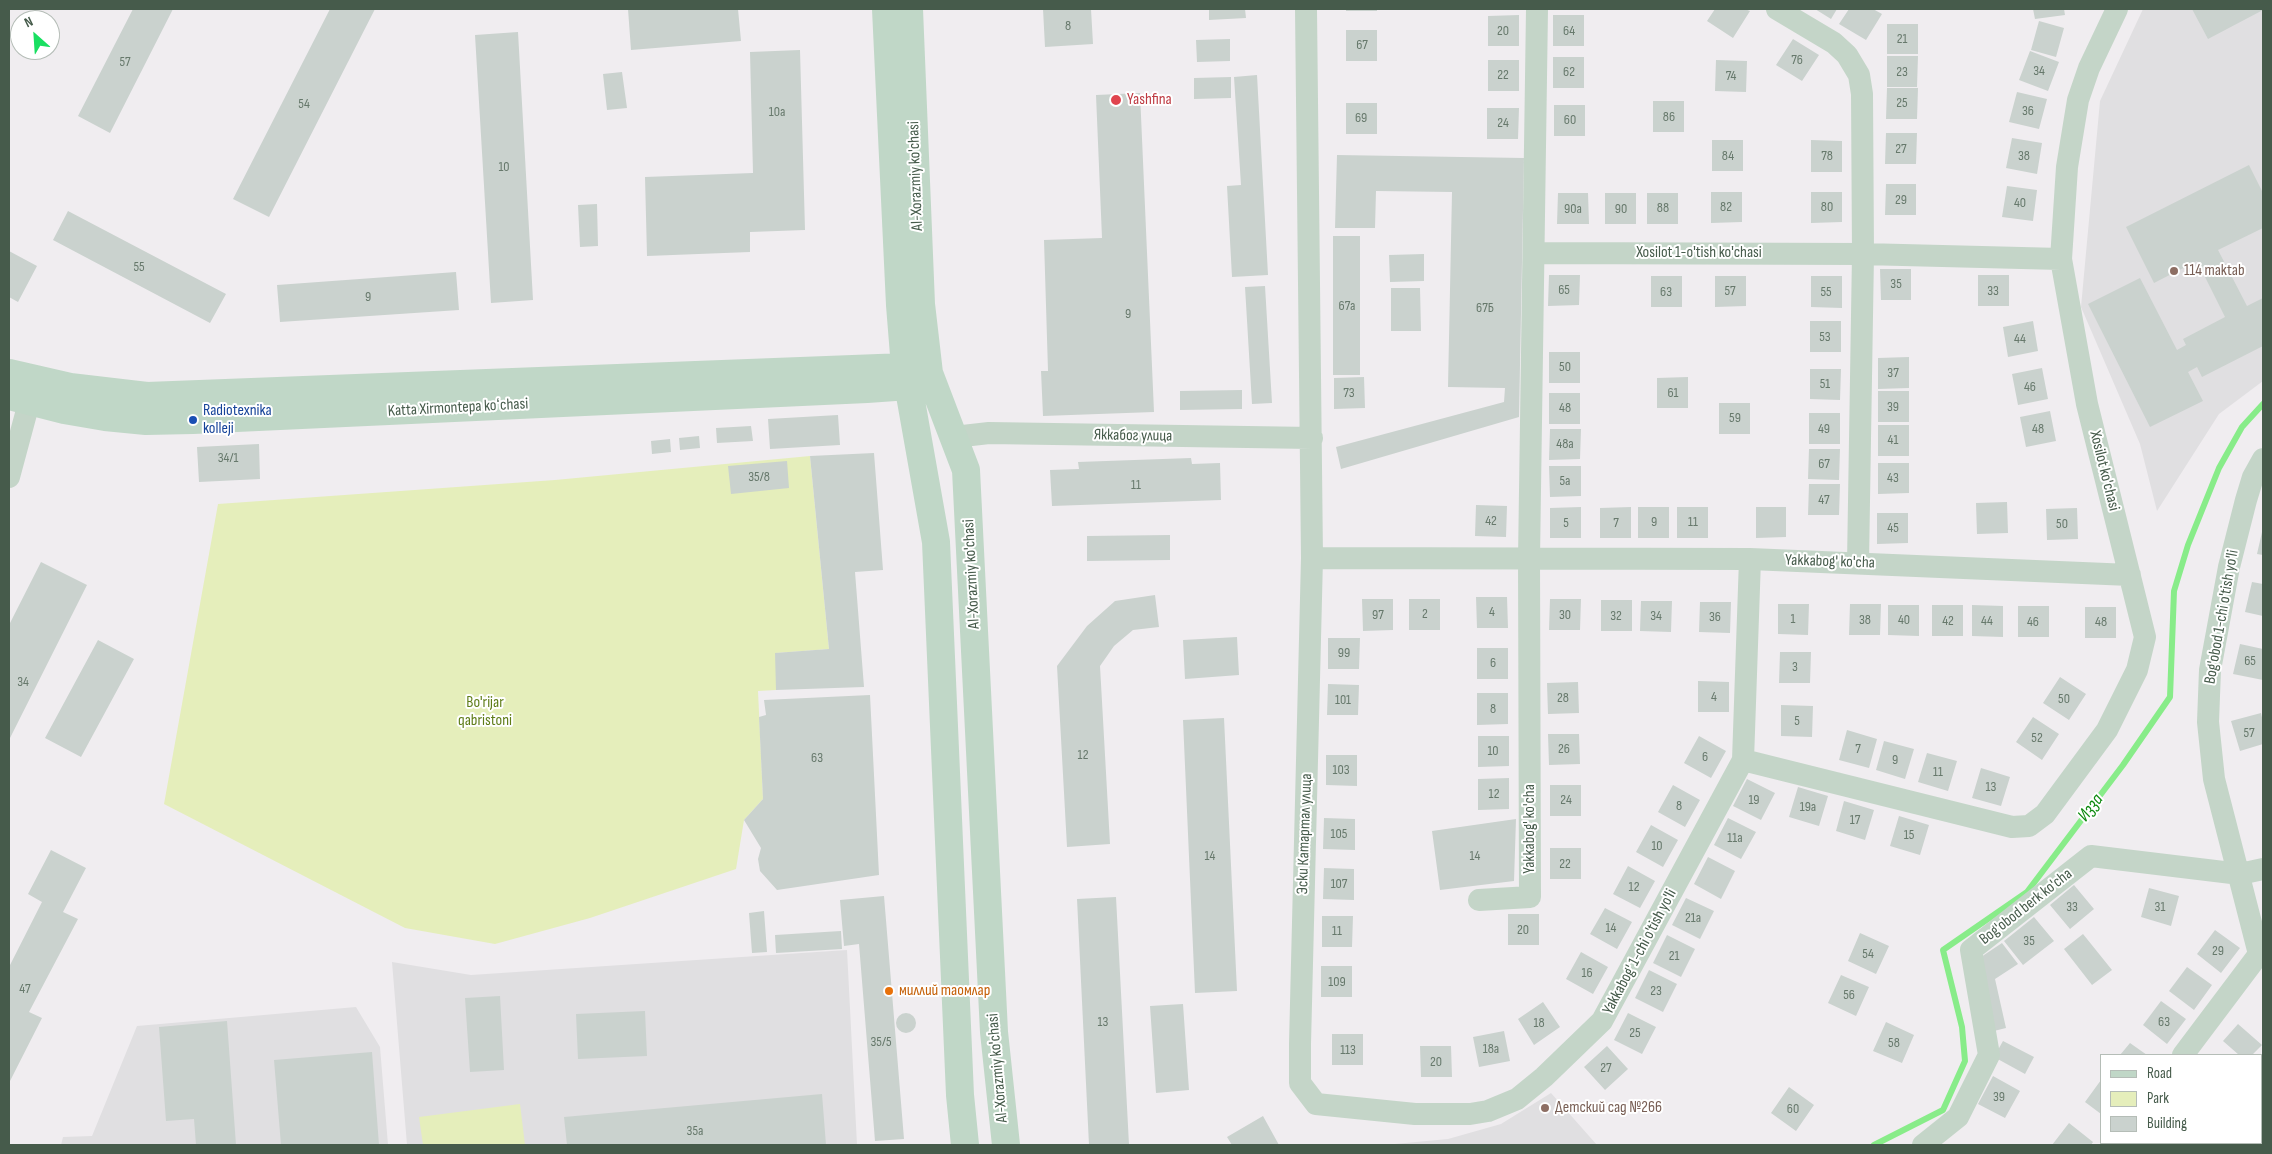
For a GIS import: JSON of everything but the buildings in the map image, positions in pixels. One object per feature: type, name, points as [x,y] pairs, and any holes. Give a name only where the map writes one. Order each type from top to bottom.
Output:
[{"type":"main road","name":"Al-Xorazmiy ko'chasi","points":[[886,9],[900,305],[915,375],[936,542],[960,1095],[965,1145]]},
{"type":"main road","name":"Al-Xorazmiy ko'chasi","points":[[909,9],[922,304],[915,375],[954,437],[966,470],[994,1032],[1006,1145]]},
{"type":"main road","name":"Katta Xirmontepa koʻchasi","points":[[9,373],[24,392],[64,410],[146,421],[193,420],[915,375]]},
{"type":"street","name":"Эски Катартал улица","points":[[1306,9],[1312,558],[1300,1083],[1316,1104]]},
{"type":"street","points":[[1529,559],[1535,254],[1537,9]]},
{"type":"street","points":[[1777,9],[1834,43],[1847,54],[1860,75],[1862,94],[1862,254],[1858,563]]},
{"type":"street","name":"Xosilot ko'chasi","points":[[1743,760],[2012,827],[2028,826],[2045,814],[2107,730],[2137,670],[2145,637],[2087,404],[2061,259],[2067,167],[2076,108],[2089,68],[2117,9]]},
{"type":"street","name":"Xosilot 1-o'tish ko'chasi","points":[[1535,254],[1862,254],[2061,259]]},
{"type":"street","points":[[9,477],[24,392]]},
{"type":"street","name":"Яккабог улица","points":[[954,437],[989,433],[1312,438]]},
{"type":"street","name":"Bog'obod 1-chi o'tish yo'li","points":[[2184,1054],[2259,954],[2240,874],[2214,779],[2208,722],[2210,670],[2229,567],[2254,477],[2263,459]]},
{"type":"street","name":"Yakkabog' ko'cha","points":[[1312,558],[1750,559],[2130,575]]},
{"type":"street","name":"Yakkabog' ko'cha","points":[[1478,900],[1530,897],[1529,559]]},
{"type":"street","name":"Yakkabog' 1-chi o'tish yo'li","points":[[1316,1104],[1415,1114],[1470,1114],[1503,1106],[1517,1099],[1544,1077],[1602,1021],[1743,760],[1750,559]]},
{"type":"street","name":"Bog'obod berk ko'cha","points":[[1923,1145],[1958,1116],[1989,1056],[1971,950],[2091,856],[2240,874]]},
{"type":"street","points":[[2240,874],[2263,868]]},
{"type":"shaded area","name":"114 maktab","points":[[2143,9],[2263,9],[2263,381],[2219,414],[2157,511],[2140,444],[2081,307],[2100,101]]},
{"type":"shaded area","points":[[847,950],[857,1145],[407,1145],[392,962],[471,975]]},
{"type":"shaded area","points":[[356,1007],[380,1047],[388,1145],[61,1145],[63,1137],[92,1136],[137,1026]]},
{"type":"shaded area","name":"Детский сад №266","points":[[1551,1093],[1597,1145],[1384,1145],[1448,1139],[1501,1124]]},
{"type":"green space","name":"Bo'rijar qabristoni","points":[[810,456],[829,649],[776,653],[776,690],[758,691],[763,799],[744,820],[736,869],[590,918],[495,944],[405,928],[164,804],[218,504],[555,480]]},
{"type":"green space","points":[[520,1104],[525,1145],[423,1145],[419,1117]]},
{"type":"waterway","name":"Изза","points":[[1874,1145],[1943,1110],[1965,1061],[1962,1027],[1943,950],[2027,892],[2123,765],[2170,697],[2174,591],[2188,545],[2219,468],[2242,427],[2263,404]]},
{"type":"place","name":"Yashfina","points":[[1116,100]]},
{"type":"place","name":"114 maktab","points":[[2174,271]]},
{"type":"place","name":"Radiotexnika kolleji","points":[[193,420]]},
{"type":"place","name":"миллий таомлар","points":[[889,991]]},
{"type":"place","name":"Детский сад №266","points":[[1545,1108]]}]
